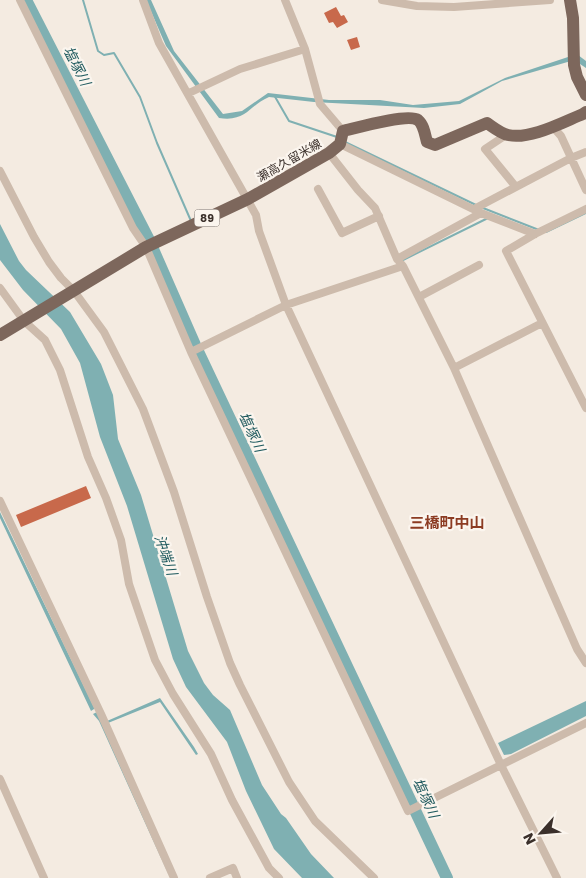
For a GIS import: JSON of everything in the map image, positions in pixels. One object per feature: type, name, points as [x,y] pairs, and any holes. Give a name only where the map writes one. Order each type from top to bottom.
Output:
[{"type":"main road","points":[[570,0],[573,18],[574,65],[577,77],[586,95]]},
{"type":"main road","points":[[506,135],[516,136],[535,133],[586,112]]},
{"type":"main road","name":"瀬高久留米線","points":[[0,335],[146,247],[248,199],[329,153],[341,138],[400,118],[414,118],[422,125],[427,142],[435,145],[487,123],[506,135]]},
{"type":"street","points":[[20,0],[133,228],[146,247],[191,352],[408,811],[586,723]]},
{"type":"street","points":[[143,0],[160,43],[256,215],[259,230],[286,305],[501,765],[557,878]]},
{"type":"street","points":[[285,0],[306,49],[319,100],[341,138],[478,211],[535,234]]},
{"type":"street","points":[[382,0],[417,6],[550,0]]},
{"type":"street","points":[[189,93],[240,70],[306,49]]},
{"type":"street","points":[[552,126],[561,136],[586,190]]},
{"type":"street","points":[[506,135],[485,149],[516,187]]},
{"type":"street","points":[[397,259],[516,187],[586,152]]},
{"type":"street","points":[[329,153],[375,208],[397,259],[403,266],[454,368],[577,650],[586,663]]},
{"type":"street","points":[[0,171],[26,224],[49,262],[104,332],[143,409],[174,492],[220,635],[240,685],[289,782],[315,821],[374,878]]},
{"type":"street","points":[[318,189],[342,233],[379,216]]},
{"type":"street","points":[[585,405],[506,251],[535,234],[586,209]]},
{"type":"street","points":[[419,297],[479,265]]},
{"type":"street","points":[[191,352],[286,305],[403,266]]},
{"type":"street","points":[[0,288],[45,340],[60,370],[88,457],[106,498],[120,540],[129,584],[155,660],[172,694],[211,754],[232,800],[269,868],[279,878]]},
{"type":"street","points":[[454,368],[542,323]]},
{"type":"street","points":[[0,501],[101,714],[174,878]]},
{"type":"street","points":[[0,779],[44,878]]},
{"type":"street","points":[[210,878],[232,868],[237,878]]},
{"type":"water","points":[[146,0],[151,0],[174,51],[223,114],[242,111],[268,93],[329,100],[380,100],[413,105],[459,101],[505,78],[571,56],[578,55],[586,61],[586,68],[577,62],[571,61],[502,81],[460,104],[424,108],[314,102],[269,97],[236,118],[219,118],[166,46]]},
{"type":"water","name":"沖端川","points":[[0,224],[19,261],[70,312],[101,364],[113,395],[118,439],[141,495],[188,651],[204,683],[213,695],[230,710],[262,785],[281,814],[286,818],[311,854],[334,878],[302,878],[274,849],[246,791],[227,742],[186,687],[173,659],[127,506],[100,437],[80,363],[61,329],[23,290],[0,260]]},
{"type":"water","points":[[0,512],[94,707],[91,711],[0,518]]},
{"type":"water","points":[[160,698],[198,754],[196,755],[160,702],[108,723],[107,721]]},
{"type":"water","points":[[586,701],[586,716],[511,754],[504,755],[498,743]]},
{"type":"water","points":[[97,712],[170,878],[99,721],[93,714]]},
{"type":"building","points":[[336,7],[341,16],[344,15],[348,22],[337,28],[333,22],[329,23],[324,13]]},
{"type":"building","points":[[357,37],[360,47],[351,50],[347,40]]},
{"type":"building","points":[[86,486],[91,498],[21,527],[16,515]]},
{"type":"waterway","name":"塩塚川","points":[[26,0],[149,240],[195,345],[447,878]]},
{"type":"waterway","points":[[83,0],[98,51],[104,55],[114,53],[140,97],[157,143],[191,221]]},
{"type":"waterway","points":[[274,95],[289,121],[337,137]]},
{"type":"waterway","points":[[345,142],[476,205]]},
{"type":"waterway","points":[[483,208],[539,230]]},
{"type":"waterway","points":[[546,232],[586,213]]},
{"type":"waterway","points":[[403,260],[488,218]]},
{"type":"district","name":"三橋町中山","points":[[447,522]]}]
